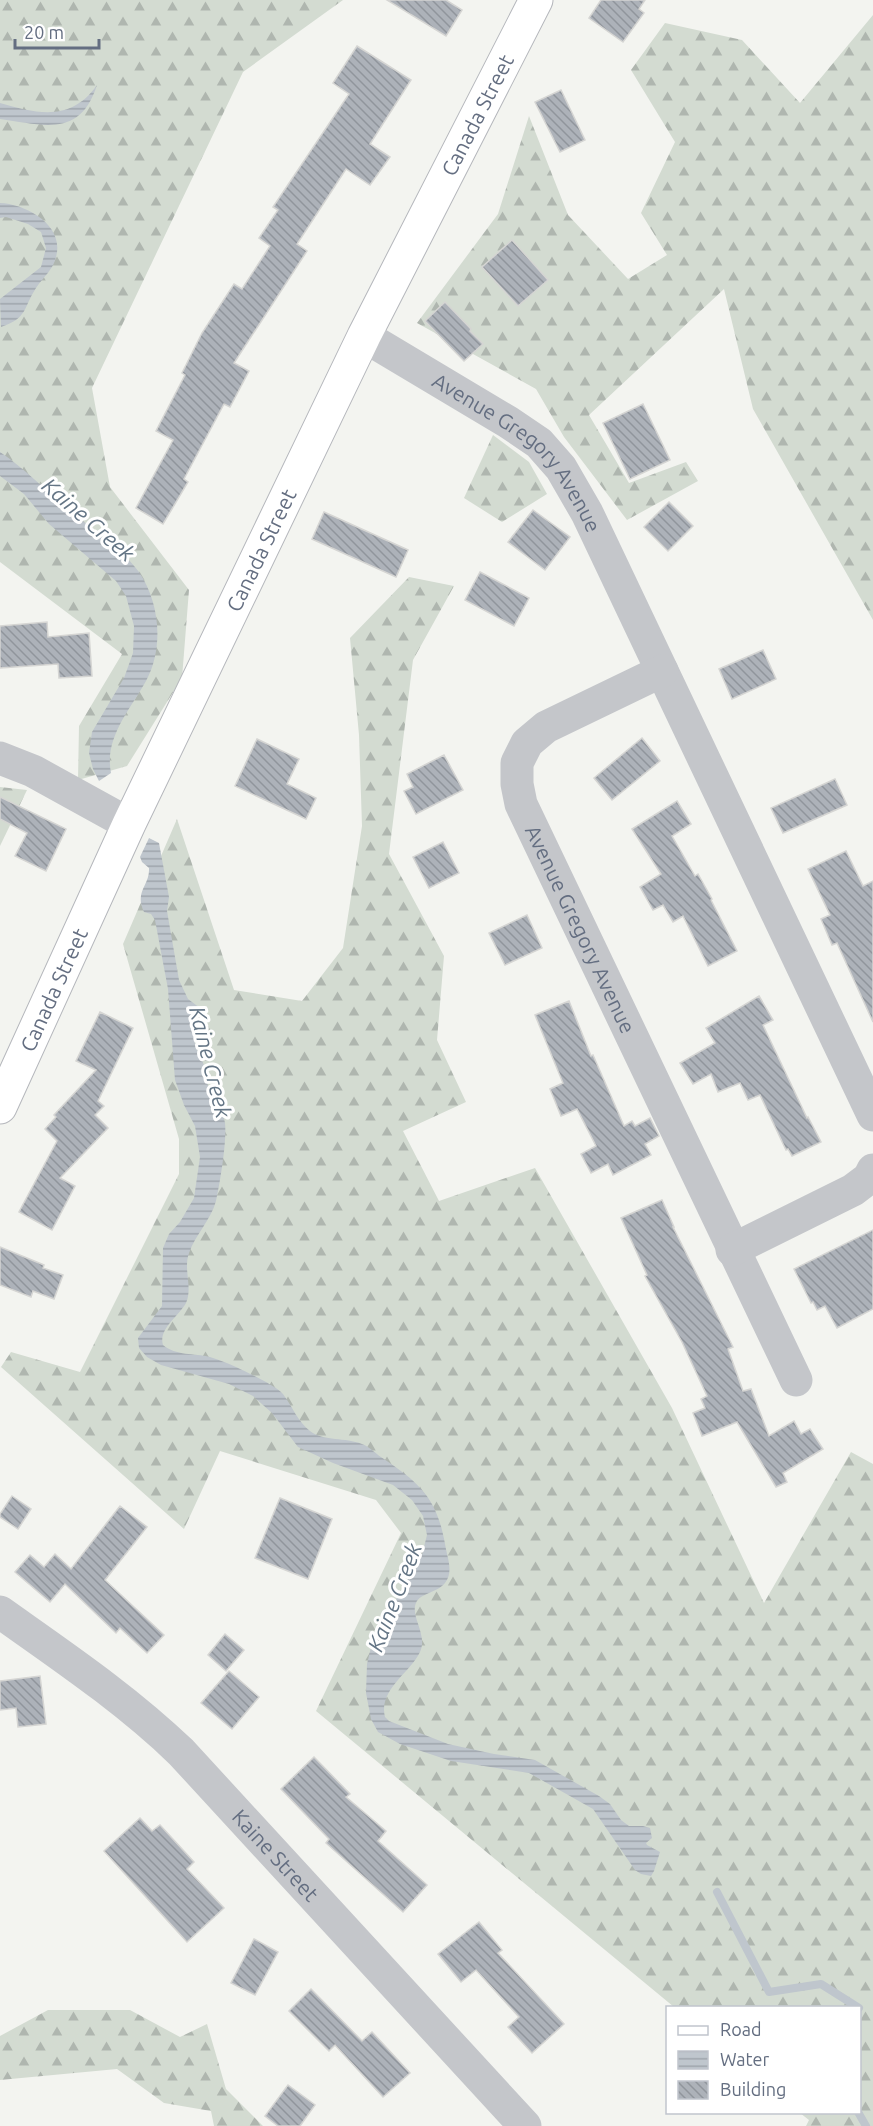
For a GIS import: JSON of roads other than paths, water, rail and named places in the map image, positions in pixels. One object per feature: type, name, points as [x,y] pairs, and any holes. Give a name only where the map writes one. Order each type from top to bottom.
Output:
[{"type":"main road","name":"Canada Street","points":[[0,1107],[129,824],[364,336],[536,0]]},
{"type":"street","name":"Avenue Gregory Avenue","points":[[364,336],[508,422],[539,443],[561,468],[587,513],[873,1115]]},
{"type":"street","name":"Avenue Gregory Avenue","points":[[662,671],[546,727],[527,743],[517,763],[517,784],[521,804],[796,1380]]},
{"type":"street","points":[[0,758],[33,771],[129,824]]},
{"type":"street","points":[[732,1250],[853,1191],[869,1178],[873,1170]]},
{"type":"street","name":"Kaine Street","points":[[0,1612],[158,1729],[525,2126]]},
{"type":"water","points":[[97,85],[90,102],[81,114],[70,121],[46,125],[0,119],[0,103],[41,112],[65,110],[87,97]]},
{"type":"water","points":[[0,203],[21,207],[41,218],[55,235],[57,246],[53,266],[36,288],[24,312],[10,324],[1,327],[0,299],[41,267],[46,248],[41,232],[28,224],[6,217],[0,218]]},
{"type":"water","points":[[0,452],[123,554],[139,572],[151,597],[157,626],[152,668],[115,736],[111,748],[111,773],[99,781],[89,753],[92,732],[124,678],[133,653],[134,626],[126,596],[116,581],[49,524],[24,494],[0,476]]},
{"type":"water","points":[[149,838],[159,843],[169,897],[167,911],[179,980],[188,999],[200,1008],[195,1041],[205,1068],[208,1086],[225,1123],[223,1162],[216,1201],[211,1215],[189,1253],[187,1259],[188,1297],[183,1308],[166,1328],[162,1339],[163,1345],[179,1353],[210,1357],[268,1383],[283,1394],[299,1419],[310,1431],[322,1437],[365,1445],[417,1485],[432,1504],[442,1528],[449,1574],[442,1586],[421,1597],[416,1603],[415,1614],[421,1632],[422,1646],[415,1660],[390,1690],[384,1707],[385,1717],[389,1721],[448,1744],[535,1760],[599,1796],[610,1804],[621,1820],[629,1826],[650,1828],[652,1838],[646,1843],[660,1852],[651,1876],[635,1870],[593,1809],[529,1773],[451,1761],[400,1744],[378,1732],[371,1719],[366,1693],[367,1664],[373,1639],[422,1555],[427,1535],[423,1516],[412,1500],[393,1485],[333,1463],[298,1447],[272,1413],[253,1396],[229,1384],[161,1365],[147,1357],[139,1348],[138,1338],[162,1306],[163,1248],[169,1234],[180,1222],[194,1198],[200,1157],[195,1126],[175,1080],[168,989],[155,920],[151,914],[144,912],[141,905],[141,894],[149,868],[140,857]]},
{"type":"waterway","name":"Kaine Creek","points":[[717,1892],[769,1992],[821,1984],[856,2006]]},
{"type":"waterway","name":"Kaine Creek","points":[[859,2114],[866,2126]]}]
